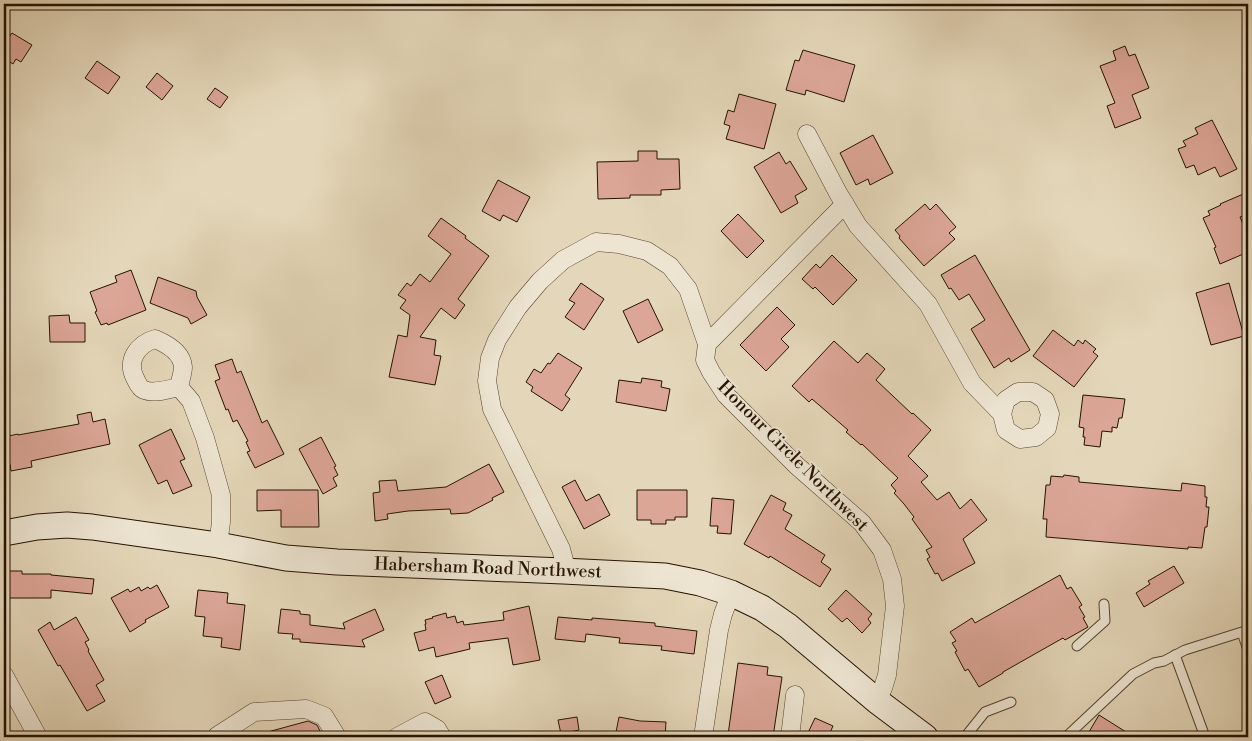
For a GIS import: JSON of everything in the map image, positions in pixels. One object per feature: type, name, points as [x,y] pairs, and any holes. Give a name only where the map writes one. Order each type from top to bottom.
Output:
[{"type":"street","points":[[807,134],[858,226],[928,304],[972,383],[1002,414]]},
{"type":"street","points":[[707,344],[845,204]]},
{"type":"street","name":"Honour Circle Northwest","points":[[563,571],[564,560],[561,549],[492,409],[487,381],[490,358],[497,340],[518,307],[540,281],[563,260],[596,242],[619,244],[648,251],[670,266],[688,289],[707,344],[706,360],[711,372],[726,395],[796,465],[862,523],[882,550],[892,579],[894,606],[887,675],[877,700]]},
{"type":"street","points":[[179,386],[191,401],[205,438],[221,496],[221,522],[218,546]]},
{"type":"street","name":"Habersham Road Northwest","points":[[4,533],[37,527],[67,525],[92,527],[286,558],[337,562],[665,576],[700,583],[731,593],[762,608],[788,626],[925,737]]},
{"type":"street","points":[[703,737],[719,630],[731,593]]},
{"type":"street","points":[[4,675],[38,737]]},
{"type":"street","points":[[790,737],[795,695]]},
{"type":"street","points":[[217,737],[254,712],[306,709],[324,716],[337,737]]},
{"type":"street","points":[[397,737],[425,722],[437,730],[442,737]]},
{"type":"lane","points":[[1077,646],[1106,621],[1104,604]]},
{"type":"lane","points":[[1066,737],[1133,674],[1154,663],[1185,650],[1242,632],[1248,650]]},
{"type":"lane","points":[[1175,655],[1205,737]]},
{"type":"lane","points":[[964,737],[985,712],[1011,702]]},
{"type":"building","points":[[12,33],[32,45],[21,62],[16,59],[13,64],[4,58],[4,34],[9,37]]},
{"type":"building","points":[[1125,46],[1129,56],[1135,54],[1149,88],[1132,95],[1141,118],[1115,128],[1107,106],[1115,103],[1100,66],[1116,60],[1113,51]]},
{"type":"building","points":[[803,50],[855,65],[844,102],[806,90],[805,95],[786,90],[795,60],[799,61]]},
{"type":"building","points":[[97,61],[120,77],[108,94],[85,78]]},
{"type":"building","points":[[157,73],[173,86],[162,100],[146,87]]},
{"type":"building","points":[[215,88],[228,97],[220,108],[207,99]]},
{"type":"building","points":[[739,94],[776,104],[764,149],[726,139],[730,126],[724,124],[728,110],[734,112]]},
{"type":"building","points":[[1212,120],[1237,169],[1220,177],[1215,167],[1198,175],[1194,165],[1186,168],[1178,149],[1186,146],[1183,141],[1198,134],[1195,128]]},
{"type":"building","points":[[873,135],[893,173],[870,185],[868,179],[856,185],[840,153]]},
{"type":"building","points":[[638,151],[657,151],[657,159],[679,159],[680,189],[661,190],[661,195],[630,195],[630,198],[598,199],[597,162],[638,161]]},
{"type":"building","points":[[779,152],[786,164],[790,161],[807,189],[795,196],[798,203],[781,213],[754,167]]},
{"type":"building","points":[[498,180],[530,197],[517,222],[503,215],[500,221],[482,211]]},
{"type":"building","points":[[1248,192],[1248,214],[1240,217],[1248,236],[1248,252],[1220,264],[1214,248],[1216,247],[1203,218],[1210,215],[1208,211],[1220,204]]},
{"type":"building","points":[[925,204],[930,210],[936,204],[956,227],[949,233],[955,239],[924,266],[899,238],[900,236],[895,230]]},
{"type":"building","points":[[738,214],[764,241],[747,258],[721,231]]},
{"type":"building","points":[[441,218],[489,256],[458,299],[465,305],[455,319],[441,308],[420,337],[436,340],[434,355],[441,356],[435,385],[389,377],[398,335],[407,337],[410,315],[400,308],[406,300],[398,295],[407,283],[411,286],[420,274],[430,282],[451,254],[428,236]]},
{"type":"building","points":[[832,255],[857,280],[833,305],[815,287],[813,289],[802,279],[816,264],[820,268]]},
{"type":"building","points":[[975,255],[1030,350],[1011,362],[1009,358],[994,368],[971,329],[985,320],[969,294],[959,300],[951,288],[949,289],[941,275]]},
{"type":"building","points":[[131,270],[146,310],[108,325],[107,323],[101,325],[95,312],[97,311],[90,292],[117,282],[115,276]]},
{"type":"building","points":[[158,277],[196,291],[197,297],[207,315],[191,324],[188,318],[150,303]]},
{"type":"building","points":[[581,283],[604,299],[584,330],[565,317],[575,303],[569,300]]},
{"type":"building","points":[[1229,283],[1244,336],[1211,345],[1196,293]]},
{"type":"building","points":[[648,299],[663,330],[638,343],[623,311]]},
{"type":"building","points":[[777,307],[795,325],[781,339],[789,347],[766,371],[740,345]]},
{"type":"building","points":[[69,315],[70,323],[85,323],[85,342],[50,342],[49,316]]},
{"type":"building","points":[[1053,330],[1074,346],[1078,340],[1083,344],[1085,340],[1096,349],[1093,352],[1098,356],[1074,387],[1033,356]]},
{"type":"building","points":[[834,341],[858,363],[867,353],[885,369],[876,380],[931,430],[908,456],[928,476],[921,482],[937,500],[949,492],[960,509],[971,499],[987,520],[963,539],[975,563],[942,581],[938,573],[935,574],[927,559],[930,557],[926,550],[932,547],[912,519],[914,517],[894,493],[896,491],[891,485],[898,478],[862,444],[846,432],[848,430],[812,399],[809,402],[792,386]]},
{"type":"building","points":[[558,353],[582,368],[565,395],[570,399],[562,411],[531,391],[533,387],[526,382],[534,369],[541,373]]},
{"type":"building","points":[[232,359],[237,373],[241,371],[262,423],[267,420],[284,454],[255,468],[247,452],[250,451],[246,442],[248,441],[237,420],[233,422],[228,409],[226,410],[215,381],[220,379],[215,365]]},
{"type":"building","points":[[642,378],[662,381],[661,387],[670,389],[666,411],[616,402],[619,380],[641,383]]},
{"type":"building","points":[[1083,395],[1125,399],[1122,418],[1119,418],[1117,428],[1112,427],[1112,432],[1102,431],[1100,447],[1084,445],[1084,428],[1079,427]]},
{"type":"building","points":[[91,412],[93,422],[105,419],[110,444],[31,461],[32,467],[11,471],[10,464],[4,466],[4,437],[79,424],[77,415]]},
{"type":"building","points":[[171,429],[185,459],[180,461],[192,486],[173,494],[167,480],[158,484],[139,445]]},
{"type":"building","points":[[321,437],[336,466],[334,467],[338,475],[333,478],[337,486],[323,494],[299,449]]},
{"type":"building","points":[[489,464],[504,492],[468,513],[451,514],[450,509],[408,511],[387,514],[388,519],[375,521],[373,493],[380,492],[379,481],[396,480],[398,491],[446,487]]},
{"type":"building","points":[[1064,475],[1079,477],[1079,482],[1181,491],[1182,483],[1205,486],[1206,507],[1209,507],[1202,548],[1188,547],[1188,549],[1046,537],[1047,519],[1043,519],[1046,485],[1050,485],[1051,476],[1063,477]]},
{"type":"building","points":[[575,480],[586,501],[599,494],[610,515],[584,529],[562,487]]},
{"type":"building","points":[[257,490],[318,490],[319,527],[281,527],[281,510],[257,511]]},
{"type":"building","points":[[637,490],[687,490],[687,517],[675,517],[675,520],[666,520],[666,524],[651,524],[651,520],[637,520]]},
{"type":"building","points":[[771,495],[786,503],[783,510],[792,515],[785,529],[825,555],[821,562],[831,569],[820,587],[770,556],[769,558],[744,544]]},
{"type":"building","points":[[712,498],[734,500],[731,534],[717,533],[718,526],[710,526]]},
{"type":"building","points":[[1174,566],[1184,583],[1144,607],[1136,593],[1150,584],[1148,581]]},
{"type":"building","points":[[5,571],[22,571],[22,574],[51,574],[94,579],[92,594],[51,590],[51,598],[4,598]]},
{"type":"building","points":[[1060,575],[1067,589],[1071,587],[1082,605],[1079,607],[1088,627],[1065,640],[1063,638],[979,687],[968,669],[965,671],[955,652],[957,651],[952,643],[956,641],[950,632],[972,618],[975,623]]},
{"type":"building","points":[[157,585],[169,607],[145,620],[146,622],[130,632],[111,598],[128,589],[130,592],[139,587],[141,591]]},
{"type":"building","points":[[198,590],[228,593],[227,603],[245,605],[240,650],[221,647],[222,638],[203,636],[205,617],[195,616]]},
{"type":"building","points":[[846,590],[872,614],[868,619],[871,623],[862,633],[847,618],[842,622],[828,609]]},
{"type":"building","points":[[529,606],[540,660],[513,665],[508,638],[469,643],[470,649],[436,657],[434,647],[419,651],[414,633],[426,630],[425,620],[432,617],[446,613],[447,618],[455,616],[457,623],[463,621],[464,625],[504,620],[503,612]]},
{"type":"building","points":[[281,609],[300,611],[300,614],[310,615],[310,625],[345,629],[343,623],[375,609],[384,630],[362,640],[365,647],[300,642],[300,639],[292,639],[293,634],[278,633]]},
{"type":"building","points":[[76,617],[89,640],[85,642],[88,651],[104,680],[96,685],[105,701],[87,711],[60,665],[58,666],[38,630],[50,622],[54,630]]},
{"type":"building","points":[[558,617],[655,623],[655,626],[697,631],[694,654],[661,650],[662,646],[619,643],[620,638],[586,634],[585,642],[555,639]]},
{"type":"building","points":[[738,663],[768,667],[767,675],[782,677],[773,737],[730,737],[731,735],[728,735]]},
{"type":"building","points":[[442,675],[451,697],[435,704],[425,682]]},
{"type":"building","points":[[1099,715],[1134,737],[1086,737]]},
{"type":"building","points":[[577,717],[579,730],[561,734],[558,720]]},
{"type":"building","points":[[619,717],[640,721],[666,722],[665,737],[615,737]]},
{"type":"building","points":[[815,718],[833,726],[828,737],[806,737]]},
{"type":"building","points":[[308,721],[317,725],[323,737],[264,737],[264,733]]}]
